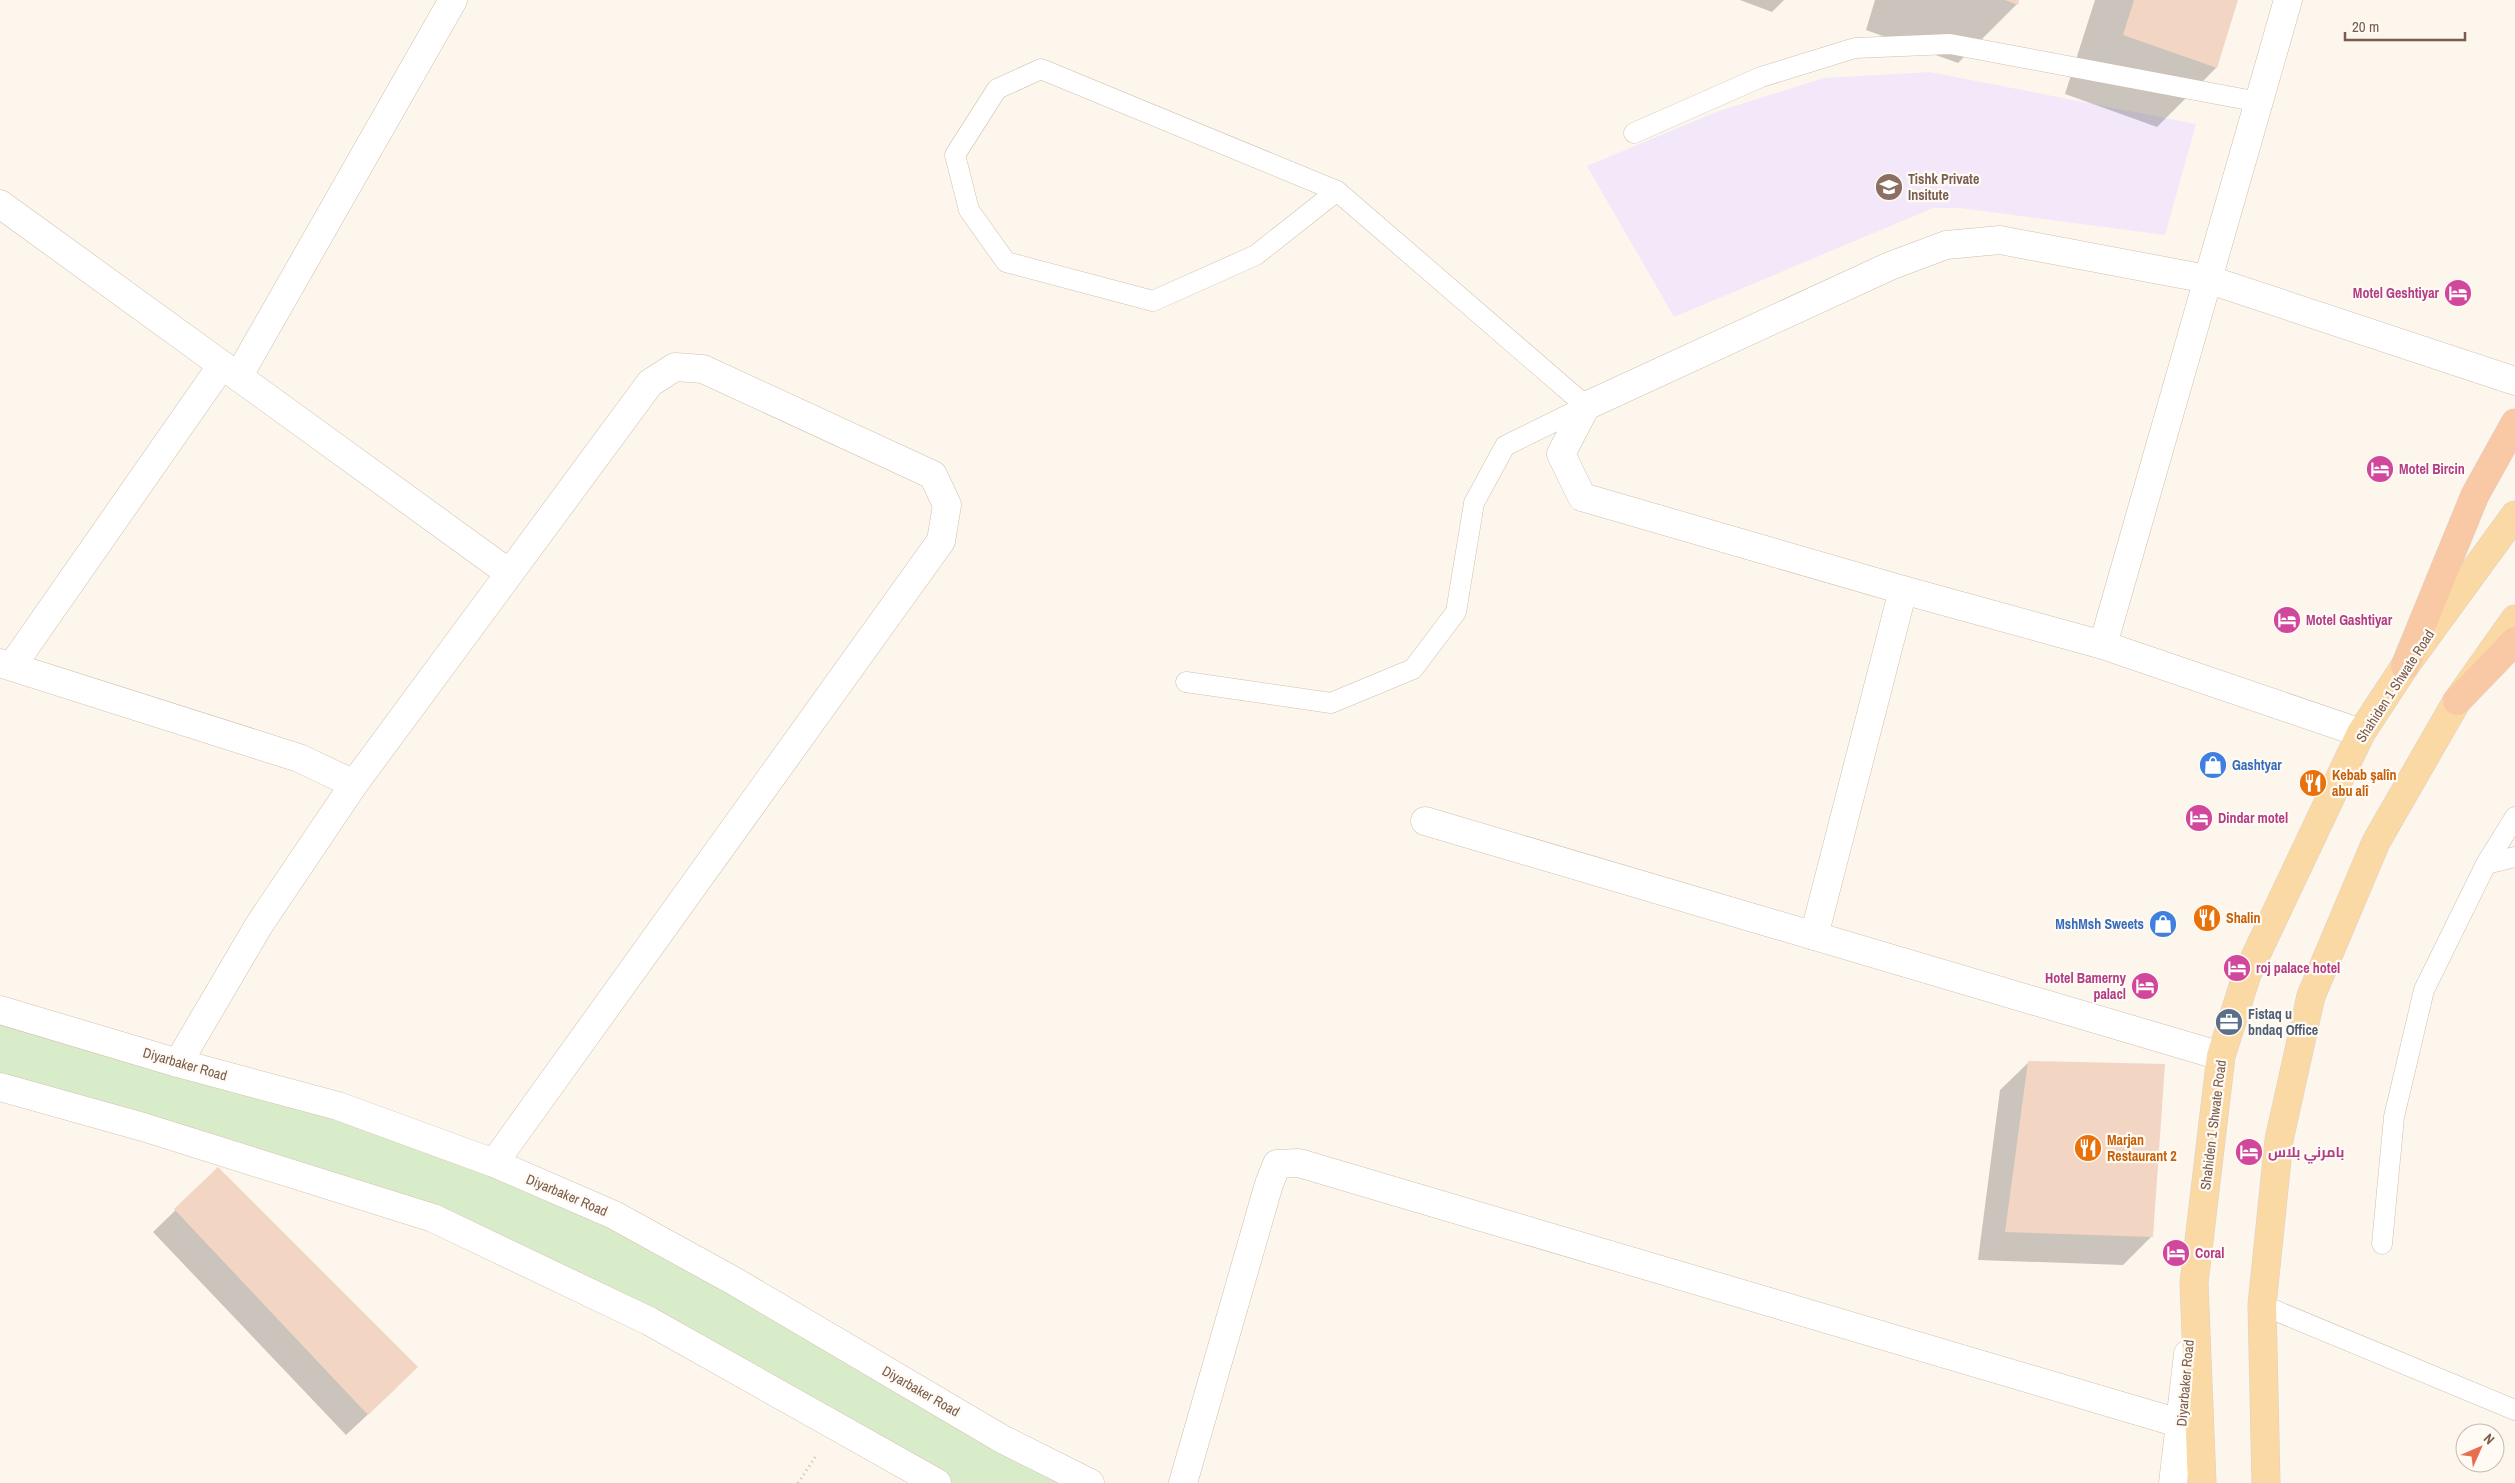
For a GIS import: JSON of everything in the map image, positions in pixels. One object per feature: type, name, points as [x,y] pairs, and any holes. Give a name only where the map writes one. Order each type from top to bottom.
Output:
[{"type":"highway","points":[[2405,666],[2475,495],[2515,423]]},
{"type":"highway","points":[[2456,701],[2515,641]]},
{"type":"main road","name":"Shahiden 1 Shwate Road","points":[[2202,1483],[2194,1283],[2220,1056],[2248,974],[2361,733],[2405,666],[2515,515]]},
{"type":"main road","points":[[2266,1483],[2262,1304],[2279,1140],[2311,996],[2376,842],[2456,701],[2515,619]]},
{"type":"street","points":[[354,784],[299,758],[225,737],[6,664],[230,371],[453,0]]},
{"type":"street","points":[[2103,645],[2288,0]]},
{"type":"street","points":[[0,204],[509,573]]},
{"type":"street","points":[[2361,733],[2103,645],[1903,590],[1582,497],[1561,454],[1586,406],[1890,266],[1946,245],[2000,240],[2208,279],[2515,381]]},
{"type":"street","points":[[178,1063],[259,926],[354,784],[650,383],[675,367],[703,369],[933,475],[947,505],[941,540],[494,1164]]},
{"type":"street","points":[[1814,936],[1903,590]]},
{"type":"street","points":[[1425,821],[2220,1056]]},
{"type":"street","name":"Diyarbaker Road","points":[[0,1010],[178,1063],[338,1106],[494,1164],[614,1215],[734,1281],[1002,1439],[1090,1483]]},
{"type":"street","points":[[0,1087],[143,1127],[433,1218],[649,1321],[937,1483]]},
{"type":"street","points":[[1182,1483],[1269,1184],[1277,1164],[1299,1163],[2182,1424]]},
{"type":"street","name":"Diyarbaker Road","points":[[2173,1483],[2182,1424],[2194,1283]]},
{"type":"lane","points":[[1634,133],[1761,77],[1855,48],[1950,44],[2258,102]]},
{"type":"lane","points":[[1186,682],[1331,703],[1413,670],[1456,612],[1474,503],[1505,446],[1586,406],[1337,191],[1041,69],[997,88],[955,155],[969,210],[1006,262],[1154,301],[1256,255],[1337,191]]},
{"type":"lane","points":[[2382,1244],[2394,1117],[2424,990],[2486,864],[2515,817]]},
{"type":"lane","points":[[2486,864],[2515,856]]},
{"type":"lane","points":[[2262,1304],[2515,1410]]},
{"type":"shaded area","name":"Tishk Private Insitute","points":[[1930,72],[2196,124],[2165,235],[1960,208],[1933,208],[1674,317],[1587,166],[1716,112],[1824,78]]},
{"type":"green space","points":[[0,1010],[494,1163],[1090,1483],[937,1483],[433,1218],[0,1087]]},
{"type":"building","points":[[2005,0],[2019,0],[2018,5]]},
{"type":"building","points":[[2134,0],[2238,0],[2217,68],[2123,35]]},
{"type":"building","name":"Marjan Restaurant 2","points":[[2028,1061],[2165,1064],[2153,1237],[2005,1232]]},
{"type":"building","points":[[218,1167],[418,1367],[368,1415],[174,1209]]},
{"type":"place","name":"Tishk Private Insitute","points":[[1889,187]]},
{"type":"place","name":"Motel Geshtiyar","points":[[2458,293]]},
{"type":"place","name":"Motel Bircin","points":[[2380,469]]},
{"type":"place","name":"Motel Gashtiyar","points":[[2287,620]]},
{"type":"place","name":"Gashtyar","points":[[2213,765]]},
{"type":"place","name":"Kebab şalîn abu alî","points":[[2313,783]]},
{"type":"place","name":"Dindar motel","points":[[2199,818]]},
{"type":"place","name":"Shalin","points":[[2207,918]]},
{"type":"place","name":"MshMsh Sweets","points":[[2163,924]]},
{"type":"place","name":"roj palace hotel","points":[[2237,968]]},
{"type":"place","name":"Hotel Bamerny palacl","points":[[2145,986]]},
{"type":"place","name":"Fistaq u bndaq Office","points":[[2229,1022]]},
{"type":"place","name":"Marjan Restaurant 2","points":[[2088,1148]]},
{"type":"place","name":"بامرني بلاس","points":[[2249,1152]]},
{"type":"place","name":"Coral","points":[[2176,1253]]}]
